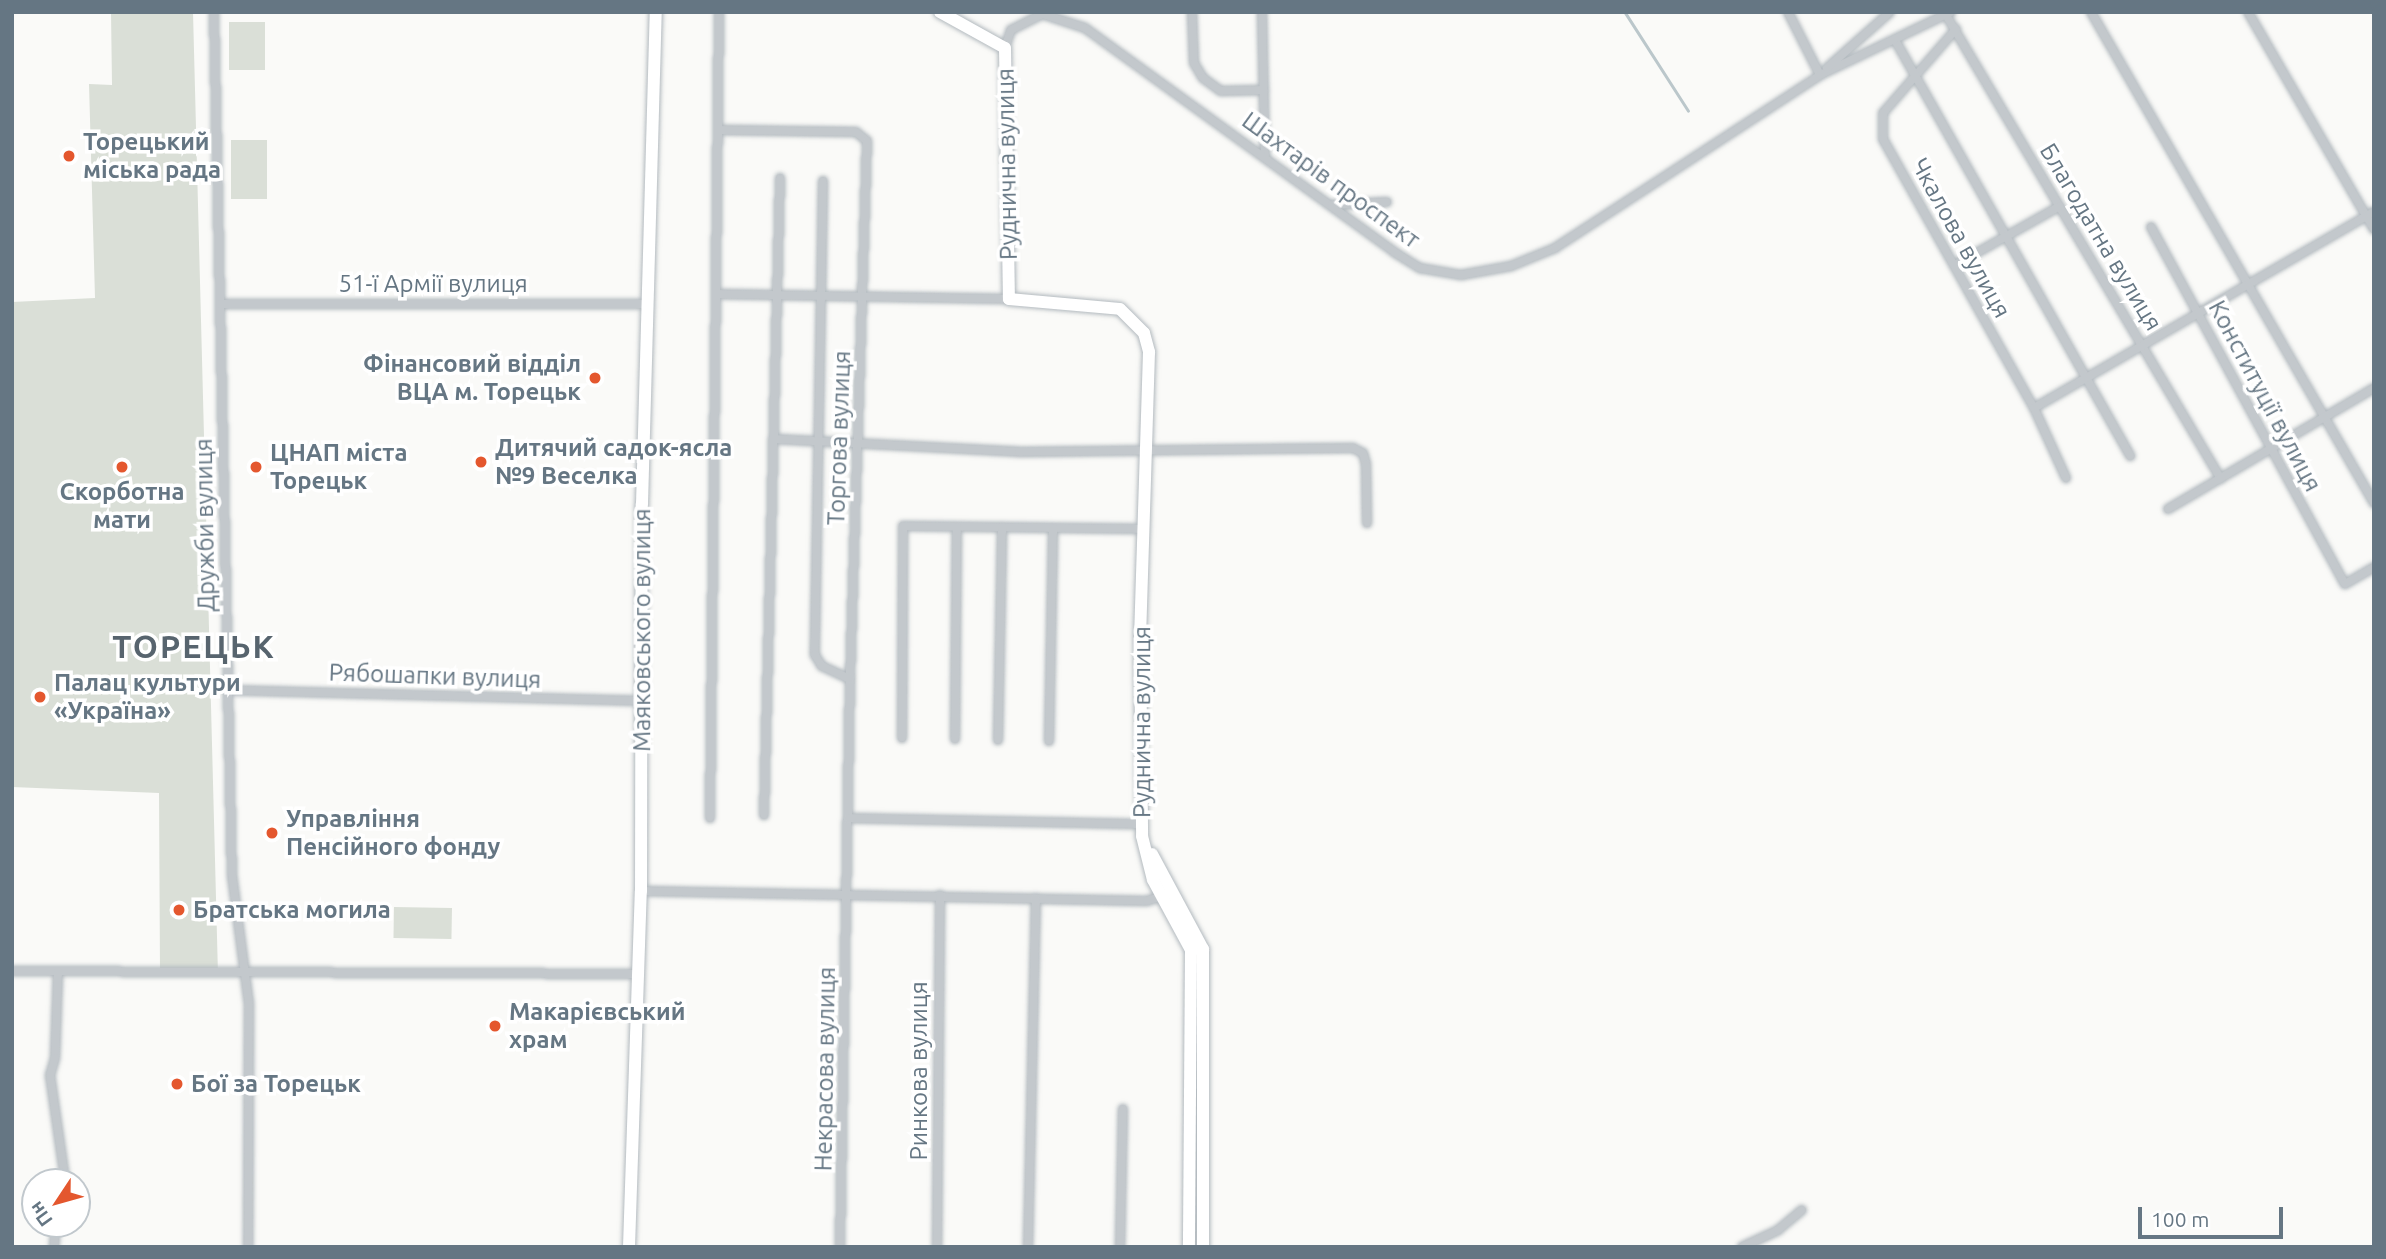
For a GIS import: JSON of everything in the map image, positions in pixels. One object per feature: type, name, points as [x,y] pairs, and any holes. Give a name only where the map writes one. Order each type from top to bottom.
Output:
[{"type":"main road","name":"Маяковського вулиця","points":[[629,1247],[641,891],[646,304],[656,12]]},
{"type":"main road","points":[[940,12],[1005,48]]},
{"type":"main road","name":"Руднична вулиця","points":[[1005,48],[1009,299],[1097,304],[1120,309],[1134,319],[1149,352],[1148,452],[1140,634],[1142,830],[1162,896],[1191,950],[1189,1247]]},
{"type":"main road","points":[[1142,830],[1203,949],[1203,1247]]},
{"type":"street","name":"Дружби вулиця","points":[[214,12],[232,875],[243,975],[249,1004],[248,1247]]},
{"type":"street","points":[[710,818],[720,130],[719,12]]},
{"type":"street","points":[[1192,12],[1194,63],[1203,78],[1221,91],[1264,90]]},
{"type":"street","points":[[1262,12],[1265,155]]},
{"type":"street","points":[[1788,12],[1820,75]]},
{"type":"street","points":[[2091,12],[2374,503]]},
{"type":"street","points":[[2248,12],[2370,214],[2374,229]]},
{"type":"street","name":"Шахтарів проспект","points":[[1820,75],[1886,13]]},
{"type":"street","name":"Шахтарів проспект","points":[[1011,30],[1026,16],[1042,14],[1085,29],[1420,268],[1461,275],[1511,266],[1555,247],[1820,75],[1948,13]]},
{"type":"street","name":"Благодатна вулиця","points":[[1948,13],[2221,479]]},
{"type":"street","name":"Чкалова вулиця","points":[[1956,29],[1883,113],[1884,139],[2034,408],[2066,478]]},
{"type":"street","name":"Руднична вулиця","points":[[1005,48],[1011,30]]},
{"type":"street","points":[[1895,40],[2009,236],[2130,456]]},
{"type":"street","name":"Торгова вулиця","points":[[720,130],[856,132],[867,141],[848,818]]},
{"type":"street","points":[[764,815],[780,178]]},
{"type":"street","points":[[824,181],[825,296],[815,655],[822,666],[850,679]]},
{"type":"street","points":[[1332,205],[1387,202]]},
{"type":"street","points":[[1955,265],[2060,206]]},
{"type":"street","points":[[2034,408],[2370,214]]},
{"type":"street","name":"Конституції вулиця","points":[[2151,228],[2345,584],[2374,567]]},
{"type":"street","name":"Руднична вулиця","points":[[718,294],[863,299],[1009,299]]},
{"type":"street","name":"51-ї Армії вулиця","points":[[220,304],[646,304]]},
{"type":"street","points":[[2168,509],[2374,388]]},
{"type":"street","points":[[774,439],[859,445],[1148,452],[1353,447],[1363,453],[1366,464],[1367,523]]},
{"type":"street","points":[[902,738],[904,526],[1144,529]]},
{"type":"street","points":[[955,739],[957,527]]},
{"type":"street","points":[[998,740],[1002,527]]},
{"type":"street","points":[[1049,741],[1053,528]]},
{"type":"street","name":"Рябошапки вулиця","points":[[227,690],[642,701]]},
{"type":"street","points":[[848,818],[1142,830]]},
{"type":"street","name":"Некрасова вулиця","points":[[840,1247],[848,818]]},
{"type":"street","points":[[641,891],[847,892],[1147,901],[1162,896]]},
{"type":"street","name":"Ринкова вулиця","points":[[937,1247],[940,895]]},
{"type":"street","points":[[1028,1247],[1036,898]]},
{"type":"street","points":[[12,971],[243,975],[639,974]]},
{"type":"street","points":[[58,972],[55,1058],[50,1075],[63,1168]]},
{"type":"street","points":[[1120,1247],[1123,1109]]},
{"type":"street","points":[[1742,1247],[1778,1230],[1802,1210]]},
{"type":"shaded area","points":[[111,12],[193,12],[218,975],[160,974],[159,793],[12,787],[12,302],[95,298],[89,84],[112,85]]},
{"type":"shaded area","points":[[229,22],[265,22],[265,70],[229,70]]},
{"type":"shaded area","points":[[231,140],[267,140],[267,199],[231,199]]},
{"type":"shaded area","points":[[394,907],[452,908],[451,939],[393,938]]},
{"type":"waterway","points":[[1625,12],[1688,110]]},
{"type":"place","name":"Торецький міська рада","points":[[69,156]]},
{"type":"place","name":"Фінансовий відділ ВЦА м. Торецьк","points":[[595,378]]},
{"type":"place","name":"Дитячий садок-ясла №9 Веселка","points":[[481,462]]},
{"type":"place","name":"Скорботна мати","points":[[122,467]]},
{"type":"place","name":"ЦНАП міста Торецьк","points":[[256,467]]},
{"type":"place","name":"Палац культури «Україна»","points":[[40,697]]},
{"type":"place","name":"Управління Пенсійного фонду","points":[[272,833]]},
{"type":"place","name":"Братська мoгила","points":[[179,910]]},
{"type":"place","name":"Макарієвський храм","points":[[495,1026]]},
{"type":"place","name":"Бої за Торецьк","points":[[177,1084]]},
{"type":"district","name":"ТОРЕЦЬК","points":[[194,646]]}]
